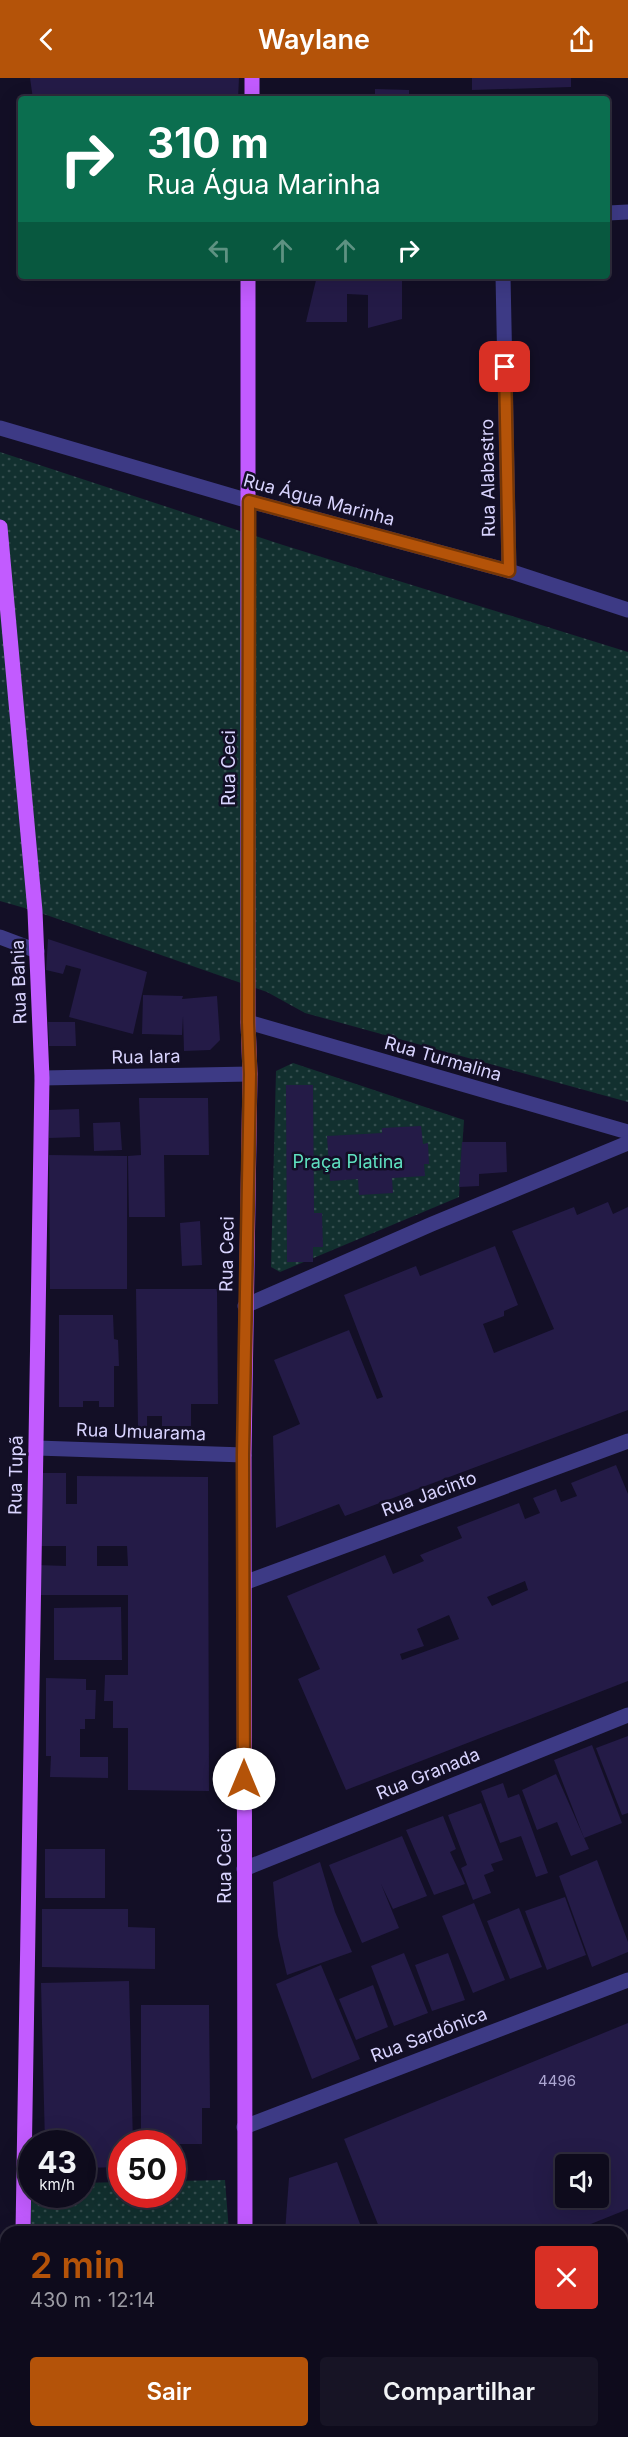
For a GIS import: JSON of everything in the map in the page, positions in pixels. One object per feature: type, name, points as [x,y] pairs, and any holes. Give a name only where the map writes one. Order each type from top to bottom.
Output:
[{"type":"main road","points":[[252,78],[252,96]]},
{"type":"main road","name":"Rua Ceci","points":[[245,2226],[243,1455],[250,1074],[248,1022],[248,279]]},
{"type":"main road","name":"Rua Bahia","points":[[0,527],[37,951],[42,1078]]},
{"type":"main road","name":"Rua Tupã","points":[[23,2226],[42,1078]]},
{"type":"street","points":[[610,213],[628,212]]},
{"type":"street","name":"Rua Alabastro","points":[[503,279],[509,571]]},
{"type":"street","name":"Rua Água Marinha","points":[[0,428],[249,501],[509,571],[628,610]]},
{"type":"street","points":[[0,937],[37,951]]},
{"type":"street","name":"Rua Turmalina","points":[[248,1022],[628,1132]]},
{"type":"street","name":"Rua Iara","points":[[42,1078],[250,1074]]},
{"type":"street","points":[[245,1306],[432,1224],[628,1143]]},
{"type":"street","name":"Rua Jacinto","points":[[244,1583],[628,1442]]},
{"type":"street","name":"Rua Umuarama","points":[[37,1448],[243,1455]]},
{"type":"street","name":"Rua Granada","points":[[243,1869],[628,1715]]},
{"type":"street","name":"Rua Sardônica","points":[[244,2127],[628,1980]]},
{"type":"green space","points":[[0,452],[283,545],[628,652],[628,1102],[305,1013],[267,992],[35,911],[0,901]]},
{"type":"green space","name":"Praça Platina","points":[[293,1063],[464,1120],[459,1197],[280,1272],[271,1267],[276,1071]]},
{"type":"green space","points":[[225,2180],[229,2226],[31,2226],[30,2208],[96,2208],[96,2183],[108,2182],[108,2208],[186,2208],[186,2181]]},
{"type":"building","points":[[30,78],[239,78],[238,96],[33,96]]},
{"type":"building","points":[[472,78],[571,78],[571,87],[472,90]]},
{"type":"building","points":[[375,89],[409,90],[409,96],[375,96]]},
{"type":"building","points":[[316,279],[402,279],[402,319],[368,328],[368,295],[347,294],[347,322],[306,322]]},
{"type":"building","points":[[48,939],[147,972],[133,1034],[69,1017],[81,969],[66,965],[63,974],[46,970]]},
{"type":"building","points":[[143,995],[183,996],[182,999],[217,996],[220,1040],[210,1050],[184,1051],[183,1016],[182,1035],[142,1034]]},
{"type":"building","points":[[48,1022],[75,1022],[76,1046],[49,1046]]},
{"type":"building","points":[[286,1085],[313,1085],[314,1213],[322,1213],[323,1247],[313,1247],[313,1262],[287,1262]]},
{"type":"building","points":[[139,1098],[208,1098],[209,1155],[164,1155],[165,1217],[129,1217],[128,1156],[141,1155]]},
{"type":"building","points":[[79,1109],[80,1137],[49,1138],[48,1110]]},
{"type":"building","points":[[120,1122],[122,1150],[94,1151],[93,1123]]},
{"type":"building","points":[[421,1126],[423,1144],[428,1143],[429,1164],[424,1164],[425,1176],[392,1178],[393,1193],[359,1195],[358,1179],[330,1181],[327,1136],[382,1133],[382,1128]]},
{"type":"building","points":[[462,1142],[506,1142],[507,1172],[479,1174],[479,1186],[459,1187]]},
{"type":"building","points":[[49,1155],[127,1156],[127,1289],[50,1289]]},
{"type":"building","points":[[608,1202],[613,1214],[628,1207],[628,1410],[345,1516],[339,1504],[276,1528],[273,1436],[300,1424],[274,1360],[349,1330],[377,1399],[383,1397],[344,1295],[416,1266],[420,1276],[495,1246],[518,1305],[504,1311],[504,1316],[483,1324],[494,1353],[554,1329],[512,1231],[574,1207],[577,1215]]},
{"type":"building","points":[[200,1221],[202,1265],[182,1266],[180,1223]]},
{"type":"building","points":[[136,1289],[217,1289],[218,1404],[191,1404],[191,1426],[162,1426],[162,1416],[147,1416],[147,1427],[138,1427]]},
{"type":"building","points":[[59,1315],[113,1315],[114,1339],[118,1340],[119,1366],[114,1366],[114,1407],[99,1407],[99,1401],[83,1401],[83,1407],[59,1407]]},
{"type":"building","points":[[616,1465],[628,1494],[628,1681],[346,1790],[298,1679],[320,1669],[287,1596],[385,1555],[393,1574],[424,1561],[420,1555],[462,1538],[457,1527],[519,1503],[525,1519],[540,1513],[533,1498],[556,1489],[561,1502],[577,1496],[571,1483]],"holes":[[[525,1581],[528,1590],[492,1606],[487,1597]],[[449,1615],[459,1639],[402,1660],[400,1654],[424,1646],[417,1629]]]},
{"type":"building","points":[[36,1473],[66,1473],[66,1504],[77,1504],[77,1476],[208,1477],[209,1791],[128,1790],[128,1728],[113,1728],[113,1701],[104,1701],[105,1675],[128,1675],[128,1595],[38,1595],[37,1565],[66,1566],[66,1546],[36,1546]],"holes":[[[97,1546],[127,1546],[128,1566],[97,1566]]]},
{"type":"building","points":[[121,1607],[122,1660],[54,1660],[54,1608]]},
{"type":"building","points":[[46,1678],[86,1679],[86,1690],[96,1690],[95,1719],[85,1719],[85,1729],[80,1729],[80,1757],[108,1757],[108,1778],[50,1777],[51,1756],[46,1756]]},
{"type":"building","points":[[628,1736],[628,1813],[622,1815],[596,1748]]},
{"type":"building","points":[[592,1745],[622,1823],[584,1838],[554,1760]]},
{"type":"building","points":[[556,1774],[589,1849],[571,1856],[557,1822],[537,1830],[522,1790]]},
{"type":"building","points":[[503,1783],[508,1798],[519,1794],[548,1873],[536,1877],[521,1836],[500,1843],[481,1791]]},
{"type":"building","points":[[481,1803],[503,1860],[491,1864],[494,1871],[484,1875],[491,1893],[473,1900],[461,1868],[467,1865],[448,1815]]},
{"type":"building","points":[[443,1816],[456,1849],[450,1852],[465,1884],[434,1895],[406,1830]]},
{"type":"building","points":[[402,1836],[427,1896],[393,1909],[381,1884],[399,1928],[362,1943],[329,1865]]},
{"type":"building","points":[[45,1849],[105,1849],[105,1898],[45,1898]]},
{"type":"building","points":[[597,1860],[628,1942],[628,1952],[592,1967],[559,1876]]},
{"type":"building","points":[[320,1862],[335,1912],[352,1952],[287,1975],[278,1936],[273,1882]]},
{"type":"building","points":[[565,1897],[586,1955],[547,1970],[525,1911]]},
{"type":"building","points":[[474,1903],[505,1980],[473,1993],[442,1916]]},
{"type":"building","points":[[519,1908],[542,1967],[510,1979],[487,1921]]},
{"type":"building","points":[[42,1909],[128,1909],[128,1927],[155,1928],[155,1969],[42,1967]]},
{"type":"building","points":[[404,1953],[428,2013],[394,2026],[371,1966]]},
{"type":"building","points":[[448,1953],[465,2000],[432,2011],[415,1965]]},
{"type":"building","points":[[321,1965],[360,2059],[312,2079],[276,1984]]},
{"type":"building","points":[[129,1981],[133,2130],[108,2130],[108,2167],[96,2168],[96,2130],[45,2130],[41,1983]]},
{"type":"building","points":[[373,1985],[388,2027],[356,2040],[339,1999]]},
{"type":"building","points":[[141,2005],[209,2005],[210,2108],[202,2108],[202,2144],[186,2144],[186,2130],[141,2130]]},
{"type":"building","points":[[628,2023],[628,2209],[586,2226],[379,2226],[344,2139]]},
{"type":"building","points":[[337,2162],[361,2226],[285,2226],[289,2178]]},
{"type":"route","points":[[244,1779],[243,1455],[250,1074],[248,1022],[249,501],[509,571],[505,367]]}]
